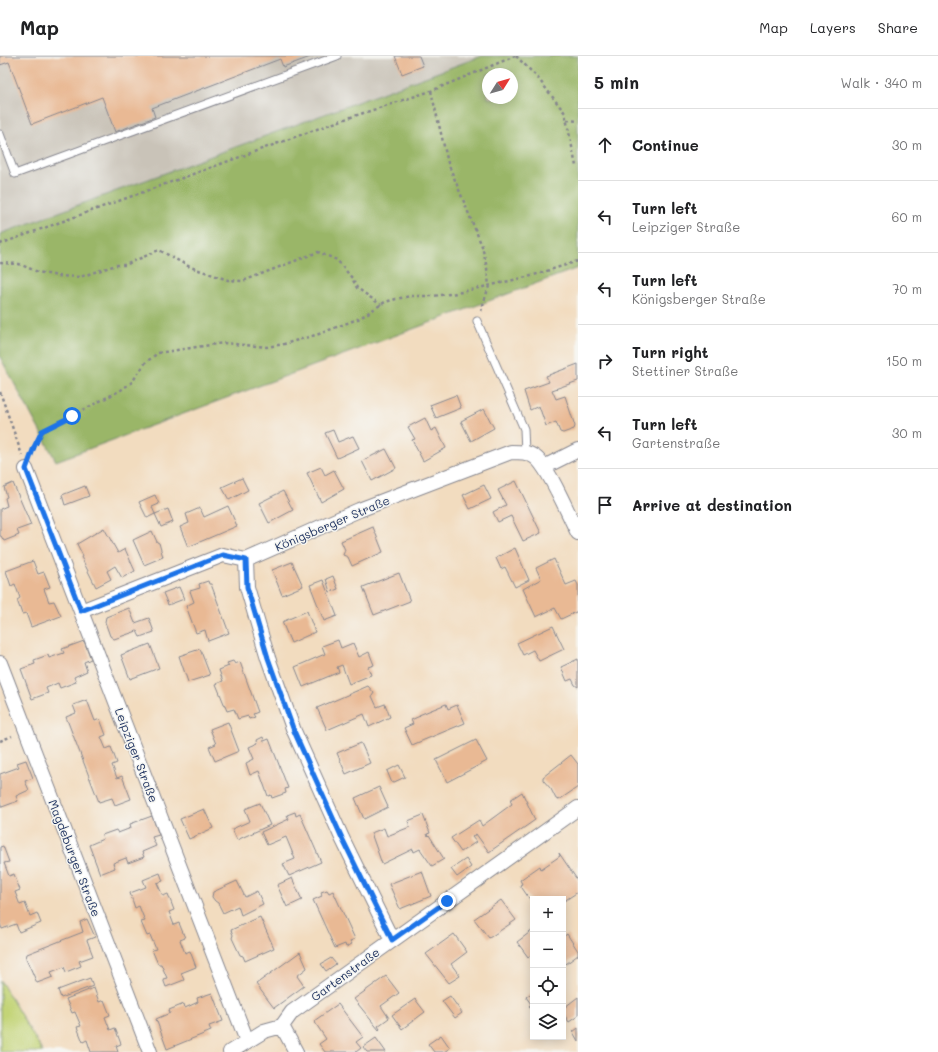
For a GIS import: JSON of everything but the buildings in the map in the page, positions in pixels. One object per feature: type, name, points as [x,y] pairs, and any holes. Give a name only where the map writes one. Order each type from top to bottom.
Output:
[{"type":"street","points":[[544,467],[578,450]]},
{"type":"street","name":"Königsberger Straße","points":[[246,560],[359,510],[511,452],[525,452]]},
{"type":"street","points":[[525,452],[536,457],[544,467],[578,534]]},
{"type":"street","name":"Leipziger Straße","points":[[26,469],[247,1041]]},
{"type":"street","points":[[81,611],[223,555],[246,560],[247,587],[268,658],[294,731],[342,838],[392,940]]},
{"type":"street","name":"Magdeburger Straße","points":[[0,663],[150,1052]]},
{"type":"street","name":"Gartenstraße","points":[[282,1026],[292,1012],[578,808]]},
{"type":"street","points":[[230,1052],[264,1032],[282,1026],[296,1052]]},
{"type":"lane","points":[[0,134],[15,174],[337,56]]},
{"type":"lane","points":[[477,321],[524,429],[525,452]]},
{"type":"path","points":[[0,244],[342,120],[431,91],[515,56],[537,77],[565,113],[576,166]]},
{"type":"path","points":[[431,91],[448,162],[482,246],[488,268],[489,286],[477,321]]},
{"type":"path","points":[[567,120],[578,121]]},
{"type":"path","points":[[0,263],[19,264],[38,272],[58,276],[80,277],[116,265],[125,265],[159,250],[190,266],[228,280],[244,281],[318,252],[337,260],[352,278],[357,288],[381,305]]},
{"type":"path","points":[[26,469],[42,431],[121,390],[132,382],[146,362],[158,353],[224,343],[267,347],[284,344],[319,334],[360,318],[381,305],[396,299],[411,296],[433,296],[489,286],[578,261]]},
{"type":"path","points":[[0,392],[26,469]]},
{"type":"shaded area","points":[[0,56],[482,56],[0,234]]},
{"type":"green space","points":[[482,56],[578,56],[578,268],[56,461],[0,357],[0,234]]},
{"type":"green space","points":[[0,980],[43,1052],[0,1052]]},
{"type":"route","points":[[72,416],[57,425],[42,431],[26,469],[81,611],[223,555],[246,560],[247,587],[268,658],[294,731],[342,838],[392,940],[447,901]]}]
